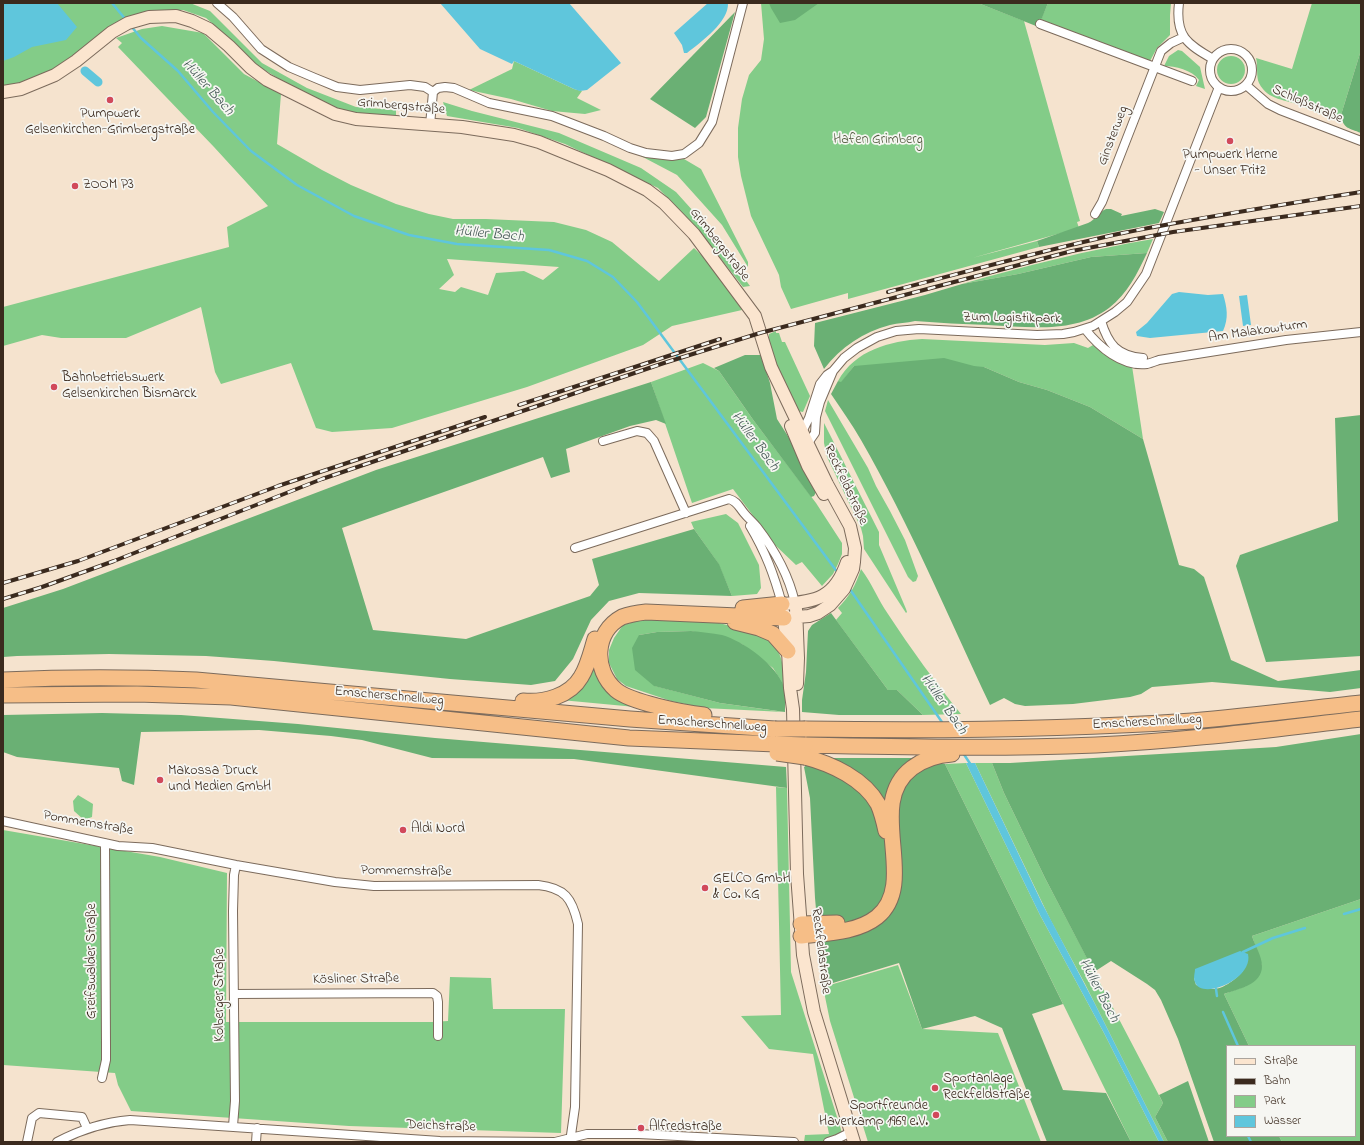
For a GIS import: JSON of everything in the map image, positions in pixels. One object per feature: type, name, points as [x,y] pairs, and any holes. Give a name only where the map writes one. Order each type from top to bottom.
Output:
[{"type":"highway","points":[[422,700],[445,694],[531,702],[545,701],[559,696],[580,678],[595,637],[601,628],[610,618],[621,611],[632,608],[648,606],[789,610]]},
{"type":"highway","points":[[775,729],[749,722],[687,713],[636,700],[617,691],[606,680],[601,669],[599,658],[601,642],[605,633],[621,618],[633,613],[710,614],[789,610]]},
{"type":"highway","points":[[710,614],[759,628],[773,634],[788,652]]},
{"type":"highway","name":"Emscherschnellweg","points":[[3,680],[73,677],[135,677],[196,680],[630,719],[775,729],[933,731],[1007,730],[1192,721],[1361,704]]},
{"type":"highway","name":"Emscherschnellweg","points":[[3,695],[137,694],[230,697],[629,738],[702,741],[805,751],[944,751],[980,753],[987,746],[1017,747],[1096,745],[1200,737],[1361,719]]},
{"type":"highway","points":[[801,930],[838,922],[853,921],[866,917],[874,912],[882,903],[887,892],[888,879],[886,830],[878,804],[869,792],[857,781],[818,761],[805,751]]},
{"type":"highway","points":[[801,930],[840,931],[855,928],[878,917],[886,908],[891,899],[894,878],[891,821],[892,804],[898,782],[907,772],[919,763],[944,751]]},
{"type":"street","name":"Grimbergstraße","points":[[217,3],[233,17],[261,49],[289,67],[337,87],[360,90],[410,85],[425,87],[433,92],[438,88],[454,88],[489,103],[552,116],[630,148],[646,153],[672,156],[684,154],[699,143],[712,122],[744,3]]},
{"type":"street","points":[[1179,3],[1179,25],[1184,37],[1197,50],[1213,59]]},
{"type":"street","name":"Grimbergstraße","points":[[3,92],[21,89],[55,74],[112,32],[128,23],[149,17],[176,16],[192,21],[218,36],[251,68],[267,80],[335,114],[356,119],[487,130],[514,135],[539,142],[608,170],[647,190],[669,208],[694,234],[754,316],[762,337]]},
{"type":"street","points":[[1040,24],[1192,82]]},
{"type":"street","name":"Ginsterweg","points":[[1095,214],[1102,202],[1161,51],[1171,43],[1184,37]]},
{"type":"street","points":[[1232,49],[1246,55],[1252,70],[1251,76],[1246,85],[1236,90],[1224,90],[1219,87],[1212,79],[1211,64],[1213,59],[1221,52],[1232,49]]},
{"type":"street","name":"Schloßstraße","points":[[1246,85],[1268,104],[1280,110],[1361,141]]},
{"type":"street","name":"Zum Logistikpark","points":[[802,440],[820,384],[844,358],[857,348],[877,337],[896,331],[933,329],[1045,335],[1074,332],[1085,329],[1101,321],[1127,302],[1146,274],[1219,87]]},
{"type":"street","points":[[430,125],[433,92]]},
{"type":"street","name":"Am Malakowturm","points":[[1101,321],[1109,340],[1118,351],[1136,358],[1159,360]]},
{"type":"street","name":"Am Malakowturm","points":[[1085,329],[1105,350],[1118,358],[1130,362],[1148,364],[1159,360],[1286,340],[1361,332]]},
{"type":"street","name":"Reckfeldstraße","points":[[762,337],[771,366],[774,382],[785,415],[802,440],[850,526],[855,548],[850,566],[848,582],[835,593],[825,609],[809,616],[789,610]]},
{"type":"street","name":"Zum Logistikpark","points":[[802,440],[815,433],[816,417],[820,402],[833,371]]},
{"type":"street","points":[[603,441],[637,431],[647,433],[654,441],[686,513]]},
{"type":"street","name":"Reckfeldstraße","points":[[575,548],[729,499],[734,500],[756,526],[773,550],[790,586],[788,652],[793,709],[797,874],[805,973],[814,1012],[853,1137]]},
{"type":"street","name":"Reckfeldstraße","points":[[744,513],[765,552],[789,610],[798,658],[793,709]]},
{"type":"street","name":"Pommernstraße","points":[[3,821],[118,846],[152,848],[236,865],[335,882],[374,886],[538,885],[548,886],[560,890],[569,898],[575,910],[578,924],[575,1107],[571,1140]]},
{"type":"street","name":"Greifswalder Straße","points":[[102,1078],[106,1060],[105,843]]},
{"type":"street","name":"Kolberger Straße","points":[[233,1126],[235,1101],[234,875],[236,865]]},
{"type":"street","name":"Kösliner Straße","points":[[234,994],[433,993],[437,996],[438,1002],[438,1036]]},
{"type":"street","points":[[27,1142],[32,1118],[39,1113],[82,1117],[87,1128]]},
{"type":"street","name":"Deichstraße","points":[[57,1142],[87,1128],[115,1121],[130,1120],[257,1128],[351,1139],[555,1142],[571,1140],[586,1134],[652,1134],[794,1142]]},
{"type":"street","points":[[256,1142],[257,1128]]},
{"type":"street","points":[[828,1142],[853,1137]]},
{"type":"green space","points":[[3,3],[190,3],[210,11],[262,63],[307,88],[356,107],[396,110],[396,119],[338,110],[297,90],[258,66],[236,44],[206,18],[183,10],[153,10],[148,14],[105,30],[71,58],[53,70],[37,79],[3,89]]},
{"type":"green space","name":"Hafen Grimberg","points":[[761,3],[978,3],[1024,21],[1080,221],[1077,222],[1079,228],[972,258],[1037,241],[1039,247],[848,299],[848,293],[791,309],[781,287],[779,275],[751,216],[738,157],[738,128],[742,99],[749,75],[761,60],[764,39]]},
{"type":"green space","points":[[769,3],[819,3],[795,20],[780,23]]},
{"type":"green space","points":[[978,3],[1048,3],[1042,18],[1036,26]]},
{"type":"green space","points":[[1048,3],[1171,3],[1170,35],[1157,48],[1150,61],[1148,61],[1039,20],[1042,17]]},
{"type":"green space","points":[[1312,3],[1361,3],[1361,50],[1341,115],[1342,122],[1272,96],[1263,89],[1258,80],[1256,58],[1292,69]]},
{"type":"green space","points":[[735,12],[706,117],[695,128],[650,99]]},
{"type":"green space","points":[[162,26],[203,33],[244,74],[281,94],[277,144],[351,185],[396,204],[429,214],[453,219],[554,222],[586,230],[612,242],[659,281],[694,248],[716,269],[742,310],[672,326],[643,345],[527,387],[392,428],[332,432],[316,428],[291,363],[221,384],[215,372],[201,307],[126,338],[61,338],[42,335],[3,346],[3,307],[229,247],[227,227],[268,206],[214,147],[118,47],[122,43],[116,38],[142,29]],"holes":[[[447,259],[559,267],[543,280],[524,271],[496,273],[488,295],[461,287],[455,292],[439,289],[454,275]]]},
{"type":"green space","points":[[1178,50],[1182,51],[1200,67],[1205,89],[1196,86],[1199,80],[1188,71],[1164,66],[1169,56]]},
{"type":"green space","points":[[1361,50],[1361,133],[1345,126],[1341,115]]},
{"type":"green space","points":[[1231,56],[1241,60],[1245,70],[1241,80],[1231,84],[1221,80],[1217,70],[1221,60]]},
{"type":"green space","points":[[514,61],[574,89],[582,91],[577,98],[601,110],[585,114],[552,111],[511,99],[469,90],[512,69]]},
{"type":"green space","points":[[443,102],[472,111],[559,133],[641,168],[676,192],[703,222],[750,286],[743,287],[696,227],[658,188],[565,144],[518,128],[447,116]]},
{"type":"green space","points":[[639,155],[665,160],[684,159],[701,169],[748,262],[748,267],[722,225],[677,175]]},
{"type":"green space","points":[[1106,209],[1111,209],[1122,214],[1121,216],[1155,209],[1164,212],[1159,223],[1039,247],[1037,241],[1088,223]]},
{"type":"green space","points":[[1153,239],[1147,253],[1091,257],[1018,274],[962,284],[1057,259]]},
{"type":"green space","points":[[1147,253],[1136,276],[1122,296],[1109,308],[1096,316],[1081,322],[1051,327],[915,321],[893,324],[880,328],[853,341],[845,347],[824,369],[814,346],[815,323],[962,284],[1018,274],[1091,257]]},
{"type":"green space","points":[[776,331],[776,333],[779,333],[782,342],[785,342],[810,396],[803,412],[798,411],[784,384],[771,352],[769,334]]},
{"type":"green space","points":[[922,339],[1045,345],[1074,343],[1088,348],[1093,345],[1115,360],[1132,366],[1143,439],[1090,407],[1047,390],[1019,382],[984,367],[854,366],[841,383],[838,381],[845,370],[854,362],[874,349],[898,342]]},
{"type":"green space","points":[[745,355],[761,355],[770,383],[777,419],[793,444],[817,490],[814,496],[811,497],[754,421],[719,371],[714,368]]},
{"type":"green space","points":[[944,358],[974,366],[984,367],[1019,382],[1047,390],[1090,407],[1143,439],[1179,565],[1194,569],[1204,577],[1231,660],[1278,681],[1361,670],[1361,688],[1330,692],[1212,682],[1152,687],[1141,694],[1130,697],[1073,704],[1025,706],[1015,704],[1004,698],[990,705],[896,505],[858,434],[831,394],[838,381],[841,382],[854,366]]},
{"type":"green space","points":[[703,363],[719,371],[754,421],[816,503],[842,543],[842,554],[838,564],[833,574],[822,586],[802,562],[796,565],[775,545],[733,489],[692,503],[651,382]]},
{"type":"green space","points":[[651,382],[666,424],[656,420],[630,426],[566,449],[570,472],[551,478],[543,457],[342,528],[373,630],[466,639],[590,596],[599,585],[592,559],[694,529],[719,564],[732,596],[639,593],[609,601],[591,620],[573,659],[555,681],[531,685],[450,679],[274,661],[206,656],[109,654],[3,657],[3,608],[63,589],[376,470]]},
{"type":"green space","points":[[828,400],[868,468],[905,540],[918,576],[916,581],[913,582],[908,577],[825,411]]},
{"type":"green space","points":[[1361,415],[1361,656],[1266,662],[1236,566],[1240,555],[1338,521],[1335,418]]},
{"type":"green space","points":[[824,423],[879,532],[879,545],[906,609],[906,613],[864,549],[861,528],[827,457],[824,443]]},
{"type":"green space","points":[[726,514],[738,523],[759,565],[761,588],[757,594],[732,596],[718,563],[694,529],[691,522]]},
{"type":"green space","points":[[861,569],[884,609],[905,640],[961,714],[923,715],[897,690],[888,690],[836,620],[842,613],[838,608],[846,600],[852,590]]},
{"type":"green space","points":[[831,613],[888,690],[897,690],[923,715],[839,715],[802,712],[808,631],[812,625]]},
{"type":"green space","points":[[645,619],[707,620],[767,635],[765,638],[772,643],[780,654],[782,660],[784,688],[773,668],[742,644],[691,631],[657,632],[639,635],[655,686],[720,703],[784,712],[704,708],[671,701],[626,686],[617,679],[609,663],[609,650],[614,638],[623,625]]},
{"type":"green space","points":[[691,631],[722,635],[730,638],[749,648],[767,662],[774,670],[784,687],[785,712],[720,703],[654,686],[635,670],[632,648],[639,635],[657,632]]},
{"type":"green space","points":[[594,659],[597,672],[646,708],[561,700]]},
{"type":"green space","points":[[102,713],[181,715],[298,724],[435,738],[786,767],[787,788],[574,759],[432,758],[362,740],[259,730],[141,732],[134,785],[122,781],[119,768],[17,757],[3,752],[3,715]]},
{"type":"green space","points":[[1361,734],[1361,899],[1252,936],[1261,958],[1261,972],[1254,982],[1224,994],[1249,1045],[1226,1045],[1226,1137],[1280,1137],[1282,1142],[1214,1142],[1178,1039],[1155,990],[1111,961],[1094,972],[1045,878],[1004,793],[992,763],[1276,747]],"holes":[[[1243,971],[1221,988],[1210,989],[1196,985],[1194,978]]]},
{"type":"green space","points":[[817,758],[922,758],[945,764],[1063,1004],[1032,1014],[1063,1090],[1106,1093],[1131,1142],[1047,1142],[1002,1028],[975,1016],[922,1029],[899,963],[823,986],[815,898],[810,798],[804,767]]},
{"type":"green space","points":[[966,763],[1040,915],[1104,1033],[1159,1142],[1131,1142],[945,764]]},
{"type":"green space","points":[[975,763],[992,763],[1004,793],[1045,878],[1163,1103],[1155,1117],[1168,1142],[1164,1142],[1085,984],[1051,921]]},
{"type":"green space","points":[[776,787],[787,788],[791,972],[845,1142],[804,1142],[805,1135],[829,1134],[813,1054],[769,1049],[741,1016],[781,1015]]},
{"type":"green space","points":[[78,795],[93,804],[92,817],[84,820],[74,811],[73,801]]},
{"type":"green space","points":[[3,830],[160,857],[227,873],[226,1022],[448,1021],[450,977],[491,978],[493,1009],[565,1009],[561,1133],[349,1126],[131,1111],[118,1085],[115,1073],[3,1065]]},
{"type":"green space","points":[[1361,899],[1361,1142],[1282,1142],[1280,1137],[1356,1137],[1356,1045],[1249,1045],[1224,994],[1246,986],[1262,966],[1252,936]]},
{"type":"green space","name":"Sportanlage Reckfeldstraße","points":[[898,965],[922,1029],[998,1033],[1041,1142],[868,1142],[830,1021],[823,987]]},
{"type":"green space","points":[[1188,1081],[1209,1142],[1168,1142],[1155,1117],[1163,1103],[1159,1095]]},
{"type":"water","points":[[3,3],[57,3],[77,27],[66,40],[32,47],[3,61]]},
{"type":"water","points":[[440,3],[569,3],[621,63],[587,90],[580,91],[514,61],[512,64],[480,49]]},
{"type":"water","points":[[708,3],[728,3],[724,17],[713,31],[687,53],[684,53],[682,45],[674,33]]},
{"type":"water","points":[[1179,292],[1208,295],[1223,294],[1227,312],[1223,331],[1150,338],[1137,336],[1136,332],[1147,323],[1172,294]]},
{"type":"water","points":[[1247,295],[1251,325],[1243,326],[1239,296]]},
{"type":"water","points":[[966,763],[975,763],[1042,903],[1094,1002],[1164,1142],[1159,1142],[1104,1033],[1040,915]]},
{"type":"water","points":[[1240,951],[1248,954],[1248,963],[1243,972],[1235,979],[1216,988],[1207,989],[1199,987],[1195,982],[1195,969]]},
{"type":"waterway","name":"Hüller Bach","points":[[112,3],[126,20]]},
{"type":"waterway","name":"Hüller Bach","points":[[131,26],[141,38],[178,71],[213,112],[251,151],[297,185],[354,216],[409,235],[457,244],[549,250],[587,261],[613,277],[637,302],[838,573]]},
{"type":"waterway","points":[[85,71],[98,82]]},
{"type":"waterway","name":"Hüller Bach","points":[[849,588],[944,725]]},
{"type":"waterway","name":"Hüller Bach","points":[[963,753],[971,765]]},
{"type":"waterway","points":[[1344,914],[1361,909]]},
{"type":"waterway","points":[[1243,952],[1273,938],[1305,928]]},
{"type":"waterway","points":[[1216,989],[1217,996]]},
{"type":"waterway","points":[[1223,1012],[1238,1045]]},
{"type":"waterway","points":[[1248,1137],[1251,1142]]},
{"type":"railway","points":[[888,292],[1034,254],[1123,233],[1212,216],[1361,192]]},
{"type":"railway","points":[[3,599],[42,587],[114,561],[322,479],[664,363],[760,333],[1072,251],[1173,232],[1361,206]]},
{"type":"railway","points":[[519,405],[720,339]]},
{"type":"railway","points":[[3,583],[78,561],[278,486],[485,417]]},
{"type":"place","name":"Pumpwerk Gelsenkirchen-Grimbergstraße","points":[[110,100]]},
{"type":"place","name":"Pumpwerk Herne - Unser Fritz","points":[[1230,141]]},
{"type":"place","name":"ZOOM P3","points":[[75,186]]},
{"type":"place","name":"Bahnbetriebswerk Gelsenkirchen Bismarck","points":[[54,387]]},
{"type":"place","name":"Makossa Druck und Medien GmbH","points":[[160,780]]},
{"type":"place","name":"Aldi Nord","points":[[403,830]]},
{"type":"place","name":"GELCO GmbH & Co. KG","points":[[705,888]]},
{"type":"place","name":"Sportanlage Reckfeldstraße","points":[[935,1088]]},
{"type":"place","name":"Sportfreunde Haverkamp 1969 e.V.","points":[[936,1115]]},
{"type":"place","name":"Alfredstraße","points":[[641,1128]]}]
